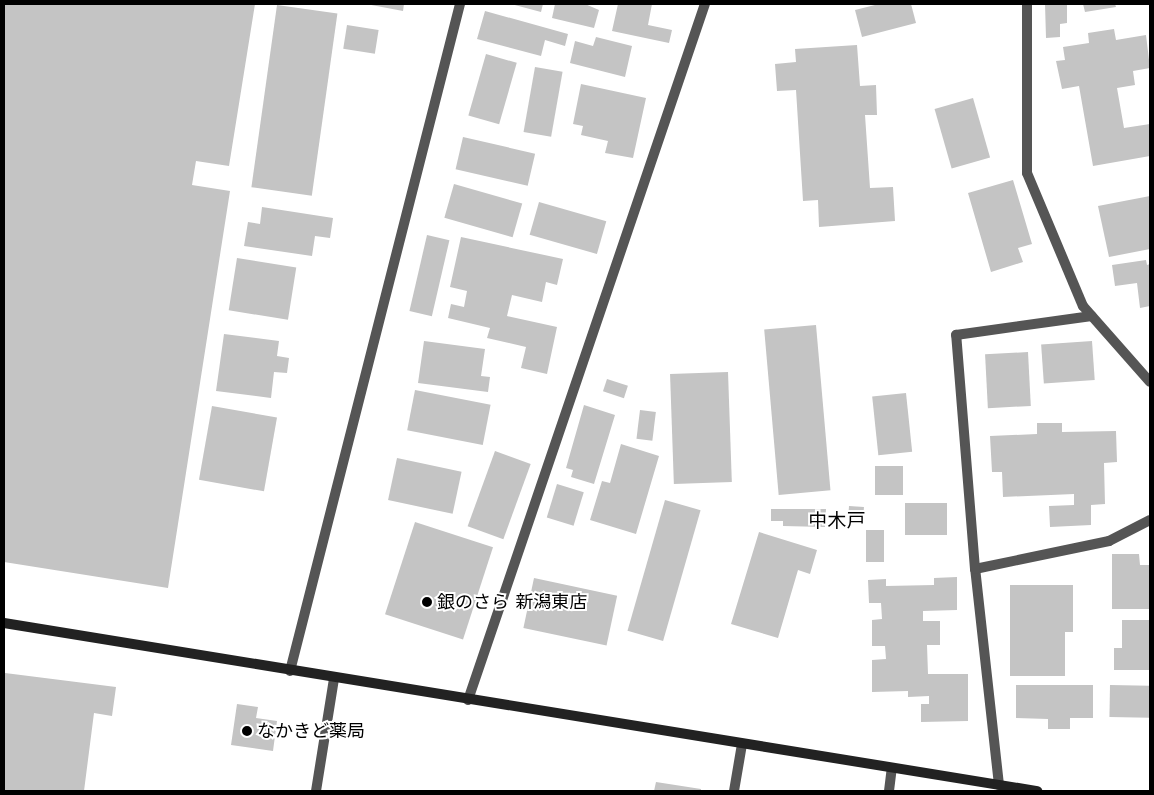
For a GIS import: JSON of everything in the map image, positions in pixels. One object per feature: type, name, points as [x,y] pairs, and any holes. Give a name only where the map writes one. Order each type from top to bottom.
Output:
[{"type":"street","points":[[290,671],[460,4]]},
{"type":"street","points":[[468,700],[705,4]]},
{"type":"street","points":[[1027,4],[1027,173],[1083,306],[1150,382]]},
{"type":"street","points":[[999,785],[975,569],[956,335],[1092,316]]},
{"type":"street","points":[[975,569],[1108,541],[1150,520]]},
{"type":"street","points":[[4,623],[892,768],[986,787],[999,785],[1037,791]]},
{"type":"street","points":[[316,791],[334,678]]},
{"type":"street","points":[[734,791],[742,744]]},
{"type":"street","points":[[889,791],[892,768]]},
{"type":"building","points":[[4,4],[255,4],[229,166],[196,161],[192,185],[230,191],[168,588],[4,562]]},
{"type":"building","points":[[366,4],[404,4],[403,11]]},
{"type":"building","points":[[511,4],[543,4],[541,12]]},
{"type":"building","points":[[555,4],[585,4],[599,10],[594,28],[552,18]]},
{"type":"building","points":[[618,4],[652,4],[648,25],[672,30],[669,43],[612,31]]},
{"type":"building","points":[[879,4],[911,4],[916,23],[862,37],[855,10]]},
{"type":"building","points":[[1045,4],[1067,4],[1067,23],[1060,24],[1060,37],[1046,38]]},
{"type":"building","points":[[1083,4],[1115,4],[1116,7],[1085,12]]},
{"type":"building","points":[[277,5],[337,13],[312,196],[251,187]]},
{"type":"building","points":[[485,11],[568,34],[565,46],[545,40],[541,56],[477,39]]},
{"type":"building","points":[[347,25],[379,30],[375,54],[343,49]]},
{"type":"building","points":[[1114,29],[1116,40],[1146,35],[1150,68],[1133,71],[1135,85],[1117,88],[1124,128],[1150,124],[1150,156],[1093,166],[1079,86],[1062,89],[1056,61],[1065,60],[1063,47],[1089,43],[1088,33]]},
{"type":"building","points":[[596,37],[632,46],[625,77],[570,63],[575,41],[593,46]]},
{"type":"building","points":[[857,45],[860,86],[876,85],[877,115],[865,115],[870,188],[893,187],[895,221],[819,227],[818,200],[803,201],[796,90],[777,91],[775,64],[796,62],[795,49]]},
{"type":"building","points":[[486,54],[517,63],[499,124],[468,116]]},
{"type":"building","points":[[535,67],[563,72],[551,137],[524,132]]},
{"type":"building","points":[[581,84],[646,98],[633,158],[605,153],[608,141],[581,135],[583,126],[573,124]]},
{"type":"building","points":[[973,98],[990,158],[952,169],[935,109]]},
{"type":"building","points":[[463,137],[535,154],[528,186],[456,169]]},
{"type":"building","points":[[1013,180],[1032,244],[1018,248],[1023,262],[991,272],[968,193]]},
{"type":"building","points":[[454,184],[522,204],[513,237],[444,218]]},
{"type":"building","points":[[1150,196],[1150,249],[1109,257],[1098,206]]},
{"type":"building","points":[[539,202],[606,221],[597,254],[530,235]]},
{"type":"building","points":[[262,207],[333,218],[330,238],[315,236],[312,256],[244,246],[248,222],[260,224]]},
{"type":"building","points":[[427,235],[449,240],[432,316],[409,311]]},
{"type":"building","points":[[461,237],[563,259],[557,285],[546,282],[542,302],[512,295],[507,316],[557,327],[547,374],[521,368],[526,347],[487,338],[490,328],[448,318],[451,304],[464,307],[467,291],[450,287]]},
{"type":"building","points":[[237,258],[296,267],[288,320],[229,310]]},
{"type":"building","points":[[1146,260],[1147,265],[1150,264],[1150,306],[1140,308],[1137,283],[1115,286],[1112,265]]},
{"type":"building","points":[[816,325],[830,490],[779,495],[764,330]]},
{"type":"building","points":[[224,334],[279,341],[277,356],[289,358],[287,373],[274,372],[271,398],[216,391]]},
{"type":"building","points":[[424,341],[485,349],[481,376],[490,377],[488,392],[418,383]]},
{"type":"building","points":[[1092,341],[1095,380],[1044,383],[1041,345]]},
{"type":"building","points":[[1028,352],[1031,406],[988,408],[985,354]]},
{"type":"building","points":[[728,372],[732,482],[674,484],[670,374]]},
{"type":"building","points":[[607,379],[628,386],[624,398],[603,391]]},
{"type":"building","points":[[415,390],[491,405],[483,445],[407,430]]},
{"type":"building","points":[[906,393],[912,452],[878,455],[872,397]]},
{"type":"building","points":[[584,405],[615,415],[594,484],[571,477],[573,470],[566,468]]},
{"type":"building","points":[[212,406],[277,417],[264,491],[199,480]]},
{"type":"building","points":[[640,410],[656,412],[652,441],[636,439]]},
{"type":"building","points":[[1037,423],[1062,423],[1062,432],[1116,431],[1117,462],[1104,463],[1105,504],[1091,505],[1091,525],[1050,527],[1049,506],[1074,505],[1074,494],[1003,497],[1002,472],[992,472],[990,436],[1037,434]]},
{"type":"building","points":[[621,444],[659,456],[636,534],[590,520],[602,481],[610,483]]},
{"type":"building","points":[[495,451],[531,464],[503,539],[468,526]]},
{"type":"building","points":[[397,458],[462,472],[453,514],[388,500]]},
{"type":"building","points":[[875,466],[903,466],[903,495],[875,495]]},
{"type":"building","points":[[557,484],[584,492],[574,526],[547,517]]},
{"type":"building","points":[[665,500],[701,510],[663,641],[628,631]]},
{"type":"building","points":[[905,503],[947,503],[947,535],[905,535]]},
{"type":"building","points":[[849,506],[864,507],[863,518],[848,517]]},
{"type":"building","points":[[771,509],[826,509],[825,527],[783,526],[783,521],[771,521]]},
{"type":"building","points":[[415,522],[493,547],[463,640],[385,614]]},
{"type":"building","points":[[866,530],[884,530],[884,562],[866,562]]},
{"type":"building","points":[[759,532],[817,550],[810,574],[798,570],[778,638],[731,624]]},
{"type":"building","points":[[1112,554],[1139,554],[1140,565],[1150,565],[1150,609],[1112,609]]},
{"type":"building","points":[[957,577],[957,610],[923,611],[923,621],[940,621],[940,645],[927,645],[928,674],[968,674],[968,721],[921,722],[921,704],[929,704],[929,696],[908,697],[908,691],[872,692],[872,660],[886,659],[885,646],[872,646],[872,620],[882,619],[881,603],[869,603],[868,580],[886,579],[886,586],[934,585],[934,578]]},
{"type":"building","points":[[534,578],[617,596],[607,646],[523,628]]},
{"type":"building","points":[[1010,585],[1073,585],[1073,632],[1065,632],[1065,676],[1010,676]]},
{"type":"building","points":[[1122,620],[1150,620],[1150,670],[1114,670],[1114,648],[1122,648]]},
{"type":"building","points":[[5,673],[116,687],[112,716],[94,713],[84,791],[4,791]]},
{"type":"building","points":[[1016,685],[1093,685],[1093,718],[1070,718],[1070,729],[1048,729],[1048,719],[1016,718]]},
{"type":"building","points":[[1110,685],[1150,686],[1149,718],[1109,717]]},
{"type":"building","points":[[237,704],[258,707],[256,718],[277,721],[273,751],[231,745]]},
{"type":"building","points":[[656,782],[701,789],[701,791],[654,791]]},
{"type":"place","name":"銀のさら 新潟東店","points":[[427,602]]},
{"type":"place","name":"なかきど薬局","points":[[247,731]]},
{"type":"district","name":"中木戸","points":[[837,521]]}]
